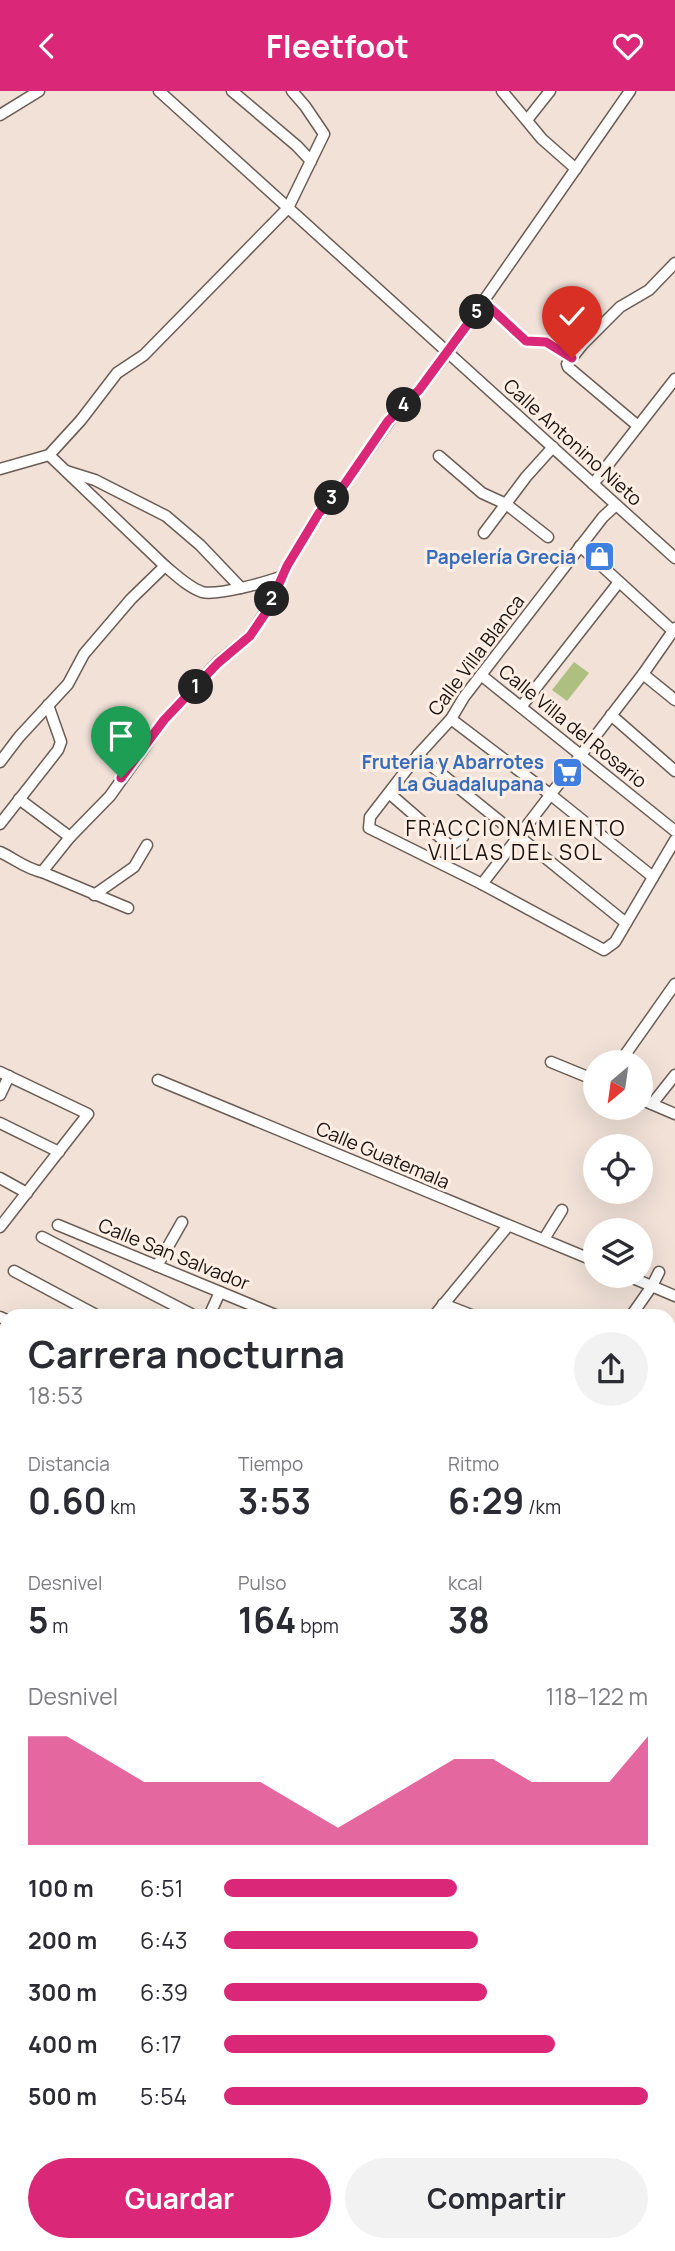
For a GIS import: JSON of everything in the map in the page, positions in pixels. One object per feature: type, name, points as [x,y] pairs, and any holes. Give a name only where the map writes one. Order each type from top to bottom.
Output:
[{"type":"street","points":[[0,115],[39,91]]},
{"type":"street","name":"Calle Antonino Nieto","points":[[159,91],[675,558]]},
{"type":"street","points":[[232,91],[312,161]]},
{"type":"street","points":[[0,469],[49,455],[81,420],[117,373],[144,355],[288,208],[324,134],[306,106],[292,91]]},
{"type":"street","points":[[502,91],[542,138],[576,169]]},
{"type":"street","points":[[527,120],[550,91]]},
{"type":"street","points":[[42,872],[70,837],[110,796],[164,720],[218,663],[250,636],[267,611],[283,576],[319,513],[344,485],[388,421],[419,390],[448,352],[630,91]]},
{"type":"street","points":[[638,426],[567,364],[620,307],[649,290],[675,263]]},
{"type":"street","points":[[484,302],[526,341],[546,342],[572,358]]},
{"type":"street","points":[[593,484],[675,379]]},
{"type":"street","points":[[484,533],[526,477],[553,447]]},
{"type":"street","points":[[49,455],[165,566],[181,580],[203,592],[241,588],[283,576]]},
{"type":"street","points":[[439,456],[482,493],[506,504],[548,537]]},
{"type":"street","points":[[66,471],[95,479],[166,516],[200,545],[241,588]]},
{"type":"street","name":"Calle Villa Blanca","points":[[444,867],[369,828],[370,817],[418,755],[451,719],[481,675],[580,546],[616,505]]},
{"type":"street","points":[[482,884],[674,630],[580,546]]},
{"type":"street","points":[[0,762],[19,737],[68,684],[84,654],[131,599],[165,566]]},
{"type":"street","points":[[522,707],[619,582]]},
{"type":"street","points":[[643,674],[675,699]]},
{"type":"street","name":"Calle Villa del Rosario","points":[[481,675],[675,831]]},
{"type":"street","points":[[0,824],[58,750],[61,742],[48,705]]},
{"type":"street","points":[[611,715],[675,771]]},
{"type":"street","points":[[451,719],[653,877]]},
{"type":"street","points":[[418,755],[626,923]]},
{"type":"street","points":[[388,793],[450,846]]},
{"type":"street","points":[[19,799],[70,837]]},
{"type":"street","points":[[463,837],[450,846],[444,867],[482,884],[604,950],[615,942],[675,840]]},
{"type":"street","points":[[94,895],[134,867],[147,845]]},
{"type":"street","points":[[0,852],[29,870],[42,872],[128,908]]},
{"type":"street","points":[[628,1050],[675,984]]},
{"type":"street","points":[[551,1062],[583,1075]]},
{"type":"street","points":[[0,1095],[4,1074],[88,1114],[27,1193],[2,1220]]},
{"type":"street","points":[[653,1103],[675,1075]]},
{"type":"street","name":"Calle Guatemala","points":[[158,1080],[583,1256]]},
{"type":"street","points":[[653,1104],[675,1114]]},
{"type":"street","points":[[0,1123],[59,1152]]},
{"type":"street","points":[[0,1178],[27,1193]]},
{"type":"street","points":[[544,1239],[562,1210]]},
{"type":"street","points":[[157,1266],[182,1222]]},
{"type":"street","name":"Calle San Salvador","points":[[58,1225],[261,1309]]},
{"type":"street","points":[[440,1309],[508,1226]]},
{"type":"street","points":[[42,1237],[181,1309]]},
{"type":"street","points":[[14,1271],[85,1309]]},
{"type":"street","points":[[653,1284],[659,1272]]},
{"type":"street","points":[[653,1286],[675,1296]]},
{"type":"street","points":[[636,1309],[651,1288]]},
{"type":"street","points":[[212,1309],[220,1292]]},
{"type":"street","points":[[443,1304],[456,1309]]},
{"type":"green space","points":[[574,662],[589,673],[567,701],[552,690]]},
{"type":"place","name":"Papelería Grecia","points":[[599,557]]},
{"type":"place","name":"Fruteria y Abarrotes La Guadalupana","points":[[567,773]]},
{"type":"district","name":"FRACCIONAMIENTO VILLAS DEL SOL","points":[[516,840]]},
{"type":"route","points":[[121,778],[164,720],[218,663],[250,636],[267,611],[287,566],[319,513],[344,485],[388,421],[419,390],[484,302],[526,341],[546,342],[572,358]]}]
